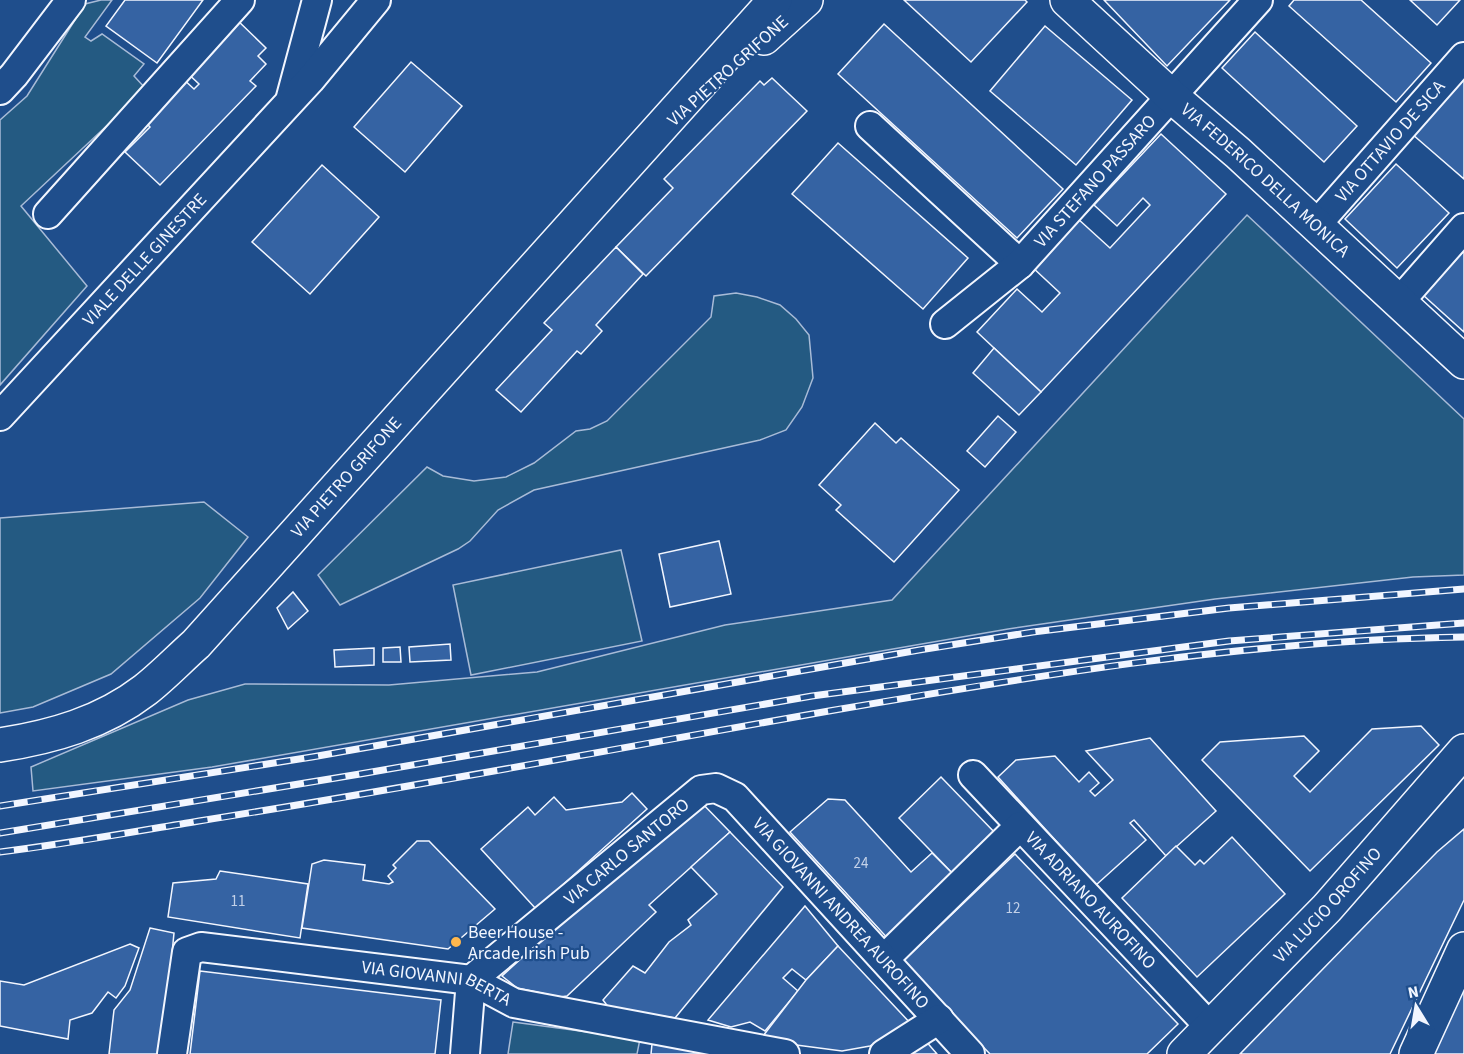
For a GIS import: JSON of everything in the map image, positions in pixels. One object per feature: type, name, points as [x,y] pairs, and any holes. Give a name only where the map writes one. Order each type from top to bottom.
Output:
[{"type":"street","points":[[0,90],[14,75],[70,0]]},
{"type":"street","points":[[48,214],[240,0]]},
{"type":"street","name":"VIALE DELLE GINESTRE","points":[[0,416],[290,102],[376,0]]},
{"type":"street","name":"VIA PIETRO GRIFONE","points":[[0,745],[26,741],[94,721],[145,690],[196,644],[775,0]]},
{"type":"street","name":"VIA PIETRO GRIFONE","points":[[649,142],[806,0]]},
{"type":"street","name":"VIA FEDERICO DELLA MONICA","points":[[1067,0],[1170,95],[1238,153],[1464,362]]},
{"type":"street","name":"VIA STEFANO PASSARO","points":[[945,324],[1020,264],[1258,0]]},
{"type":"street","name":"VIALE DELLE GINESTRE","points":[[290,102],[319,6]]},
{"type":"street","name":"VIA OTTAVIO DE SICA","points":[[1316,225],[1464,57]]},
{"type":"street","points":[[870,126],[1020,264]]},
{"type":"street","points":[[1399,302],[1464,228]]},
{"type":"street","name":"VIA LUCIO OROFINO","points":[[1184,1054],[1327,908],[1464,751]]},
{"type":"street","name":"VIA ADRIANO AUROFINO","points":[[973,775],[1210,1027]]},
{"type":"street","name":"VIA GIOVANNI ANDREA AUROFINO","points":[[701,790],[716,788],[735,797],[970,1054]]},
{"type":"street","name":"VIA CARLO SANTORO","points":[[471,980],[701,790]]},
{"type":"street","points":[[884,959],[1020,826]]},
{"type":"street","name":"VIA GIOVANNI BERTA","points":[[172,1054],[187,952],[201,947],[471,980],[514,1003],[785,1054]]},
{"type":"street","points":[[1416,1054],[1462,958]]},
{"type":"street","points":[[465,1054],[471,980]]},
{"type":"street","points":[[884,1054],[939,1019]]},
{"type":"shaded area","points":[[112,0],[85,37],[91,41],[102,34],[144,64],[134,76],[146,89],[21,206],[87,286],[0,385],[0,120],[27,96],[85,4]]},
{"type":"shaded area","points":[[1247,215],[1464,419],[1464,575],[1413,577],[1215,599],[1008,629],[212,767],[33,791],[31,767],[188,700],[245,684],[389,685],[537,672],[725,625],[892,600]]},
{"type":"shaded area","points":[[736,293],[780,305],[809,335],[813,378],[802,407],[786,430],[760,440],[534,490],[498,510],[470,541],[458,549],[340,605],[318,575],[427,467],[443,476],[474,481],[506,477],[534,463],[576,431],[590,429],[607,421],[711,317],[714,296]]},
{"type":"shaded area","points":[[204,502],[248,537],[200,598],[111,674],[33,707],[0,713],[0,518]]},
{"type":"shaded area","points":[[621,550],[642,641],[471,675],[453,585]]},
{"type":"shaded area","points":[[513,1022],[640,1039],[637,1054],[508,1054]]},
{"type":"building","points":[[125,0],[203,0],[157,63],[106,26]]},
{"type":"building","points":[[904,0],[1025,0],[1027,2],[971,62]]},
{"type":"building","points":[[1104,0],[1230,0],[1167,66]]},
{"type":"building","points":[[1294,0],[1361,0],[1431,63],[1396,102],[1289,6]]},
{"type":"building","points":[[1410,0],[1460,0],[1437,25]]},
{"type":"building","points":[[234,17],[266,48],[258,56],[266,64],[250,81],[256,86],[160,185],[125,152],[150,127],[140,117],[180,76],[194,89],[199,84],[183,69]]},
{"type":"building","points":[[884,24],[1063,189],[1017,238],[838,74]]},
{"type":"building","points":[[1045,26],[1132,100],[1076,165],[990,91]]},
{"type":"building","points":[[1255,32],[1357,126],[1324,162],[1222,68]]},
{"type":"building","points":[[411,62],[462,106],[405,172],[354,127]]},
{"type":"building","points":[[1464,76],[1464,179],[1412,134]]},
{"type":"building","points":[[772,78],[807,111],[646,276],[616,247],[673,188],[664,179],[760,81],[764,85]]},
{"type":"building","points":[[1161,134],[1226,194],[1041,392],[977,332],[1017,289],[1042,312],[1060,293],[1031,266],[1077,218],[1110,248],[1150,205],[1143,198],[1117,226],[1094,205]]},
{"type":"building","points":[[838,143],[968,258],[923,309],[792,194]]},
{"type":"building","points":[[1396,164],[1449,213],[1397,268],[1345,219]]},
{"type":"building","points":[[322,165],[379,217],[310,294],[252,242]]},
{"type":"building","points":[[616,247],[643,274],[596,325],[602,331],[581,354],[577,351],[521,412],[496,390],[552,330],[544,323]]},
{"type":"building","points":[[1464,251],[1464,332],[1423,295]]},
{"type":"building","points":[[994,348],[1041,392],[1019,415],[973,373]]},
{"type":"building","points":[[998,416],[1016,432],[985,467],[967,451]]},
{"type":"building","points":[[875,423],[896,443],[901,438],[959,490],[894,562],[836,510],[841,505],[819,485]]},
{"type":"building","points":[[719,541],[731,594],[670,607],[659,554]]},
{"type":"building","points":[[293,592],[308,611],[288,629],[277,608]]},
{"type":"building","points":[[450,644],[451,660],[410,662],[409,647]]},
{"type":"building","points":[[400,647],[401,662],[383,662],[383,648]]},
{"type":"building","points":[[374,648],[374,665],[335,667],[334,650]]},
{"type":"building","points":[[1421,726],[1439,745],[1310,871],[1202,760],[1220,742],[1304,736],[1319,751],[1294,776],[1310,792],[1372,729]]},
{"type":"building","points":[[1150,738],[1216,811],[1166,856],[1134,820],[1130,823],[1146,840],[1096,885],[998,777],[1016,760],[1055,756],[1079,782],[1089,772],[1099,783],[1090,791],[1095,796],[1113,780],[1086,751]]},
{"type":"building","points":[[941,777],[998,836],[956,877],[899,818]]},
{"type":"building","points":[[632,793],[647,809],[536,909],[481,849],[528,807],[535,815],[554,797],[566,810],[622,802]]},
{"type":"building","points":[[697,798],[730,832],[649,905],[656,912],[567,996],[560,997],[517,988],[502,976]]},
{"type":"building","points":[[828,799],[845,800],[911,872],[932,853],[956,877],[891,942],[790,832]]},
{"type":"building","points":[[1464,829],[1464,900],[1390,1054],[1240,1054],[1437,852]]},
{"type":"building","points":[[730,832],[783,887],[675,1018],[609,1008],[603,1000],[633,966],[645,973],[669,942],[691,925],[688,920],[717,894],[691,867]]},
{"type":"building","points":[[1232,837],[1285,894],[1197,977],[1122,898],[1176,846],[1195,865],[1200,860],[1204,864]]},
{"type":"building","points":[[417,841],[429,841],[495,909],[448,949],[302,928],[312,864],[324,860],[365,865],[363,880],[389,884],[393,882],[388,876],[396,868],[393,865]]},
{"type":"building","points":[[1015,854],[1178,1024],[1147,1054],[990,1054],[902,962]]},
{"type":"building","points":[[220,871],[308,884],[300,938],[168,917],[173,883],[216,879]]},
{"type":"building","points":[[805,906],[838,946],[806,980],[792,969],[783,978],[798,991],[765,1031],[750,1022],[731,1027],[708,1020]]},
{"type":"building","points":[[150,928],[174,933],[162,1054],[109,1054],[114,1010],[130,990]]},
{"type":"building","points":[[130,944],[139,948],[125,986],[116,998],[108,992],[92,1013],[70,1020],[68,1039],[0,1026],[0,981],[24,985]]},
{"type":"building","points":[[838,946],[913,1026],[870,1046],[842,1051],[781,1043],[763,1036],[806,980]]},
{"type":"building","points":[[200,971],[441,1000],[435,1054],[190,1054]]},
{"type":"building","points":[[1464,982],[1464,1054],[1428,1054]]},
{"type":"building","points":[[924,1039],[937,1054],[902,1054]]},
{"type":"building","points":[[652,1044],[713,1054],[651,1054]]},
{"type":"railway","points":[[0,806],[312,757],[1033,632],[1229,608],[1464,589]]},
{"type":"railway","points":[[0,833],[812,696],[1229,641],[1464,623]]},
{"type":"railway","points":[[0,852],[99,838],[356,795],[829,711],[1066,673],[1225,652],[1304,645],[1464,637]]},
{"type":"place","name":"Beer House - Arcade Irish Pub","points":[[456,942]]}]
